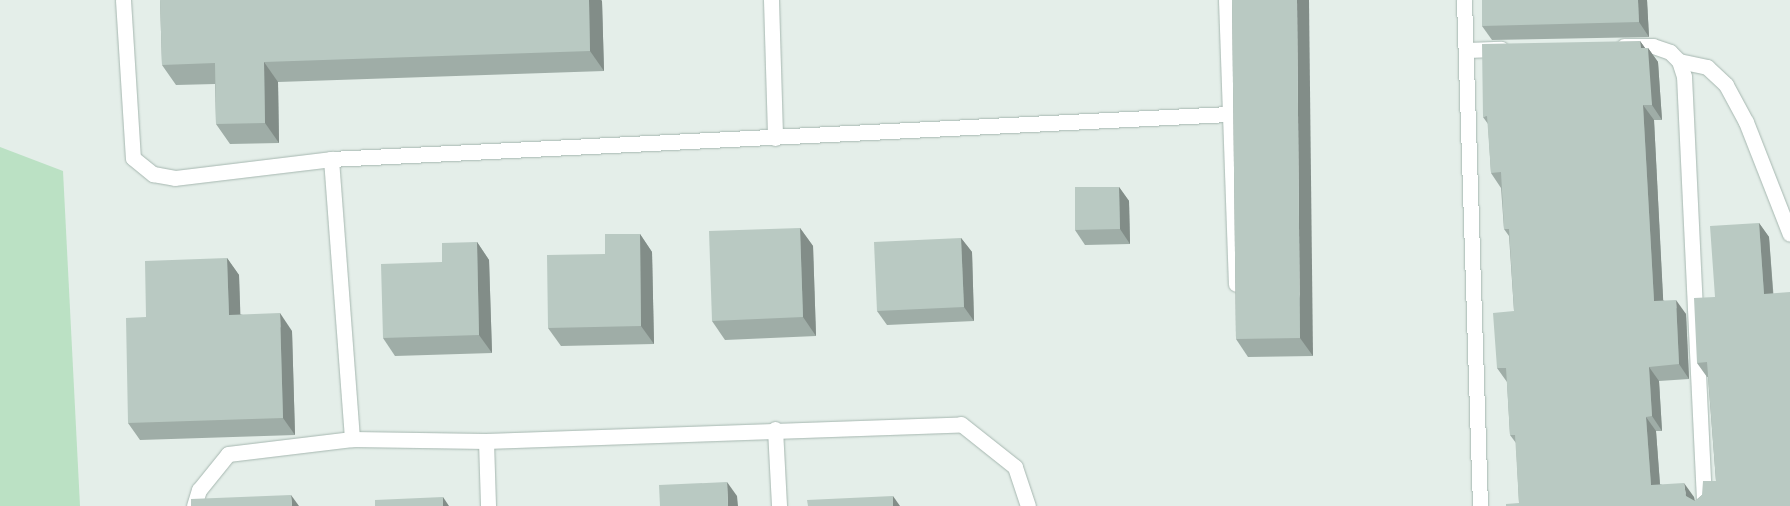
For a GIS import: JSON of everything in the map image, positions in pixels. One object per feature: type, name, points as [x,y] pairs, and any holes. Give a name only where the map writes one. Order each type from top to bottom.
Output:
[{"type":"street","points":[[123,0],[129,142],[132,158],[153,174],[175,178],[331,159],[1228,114]]},
{"type":"street","points":[[770,0],[775,138]]},
{"type":"street","points":[[1226,0],[1228,114],[1236,301]]},
{"type":"street","points":[[1464,0],[1480,506]]},
{"type":"street","points":[[1604,47],[1653,46],[1679,61],[1707,67],[1726,85],[1746,122],[1790,234]]},
{"type":"street","points":[[1467,50],[1516,49]]},
{"type":"street","points":[[1679,61],[1684,76],[1704,506]]},
{"type":"street","points":[[331,159],[352,439]]},
{"type":"street","points":[[194,506],[199,490],[228,454],[352,439],[486,441],[775,429],[961,424],[1015,467],[1028,506]]},
{"type":"street","points":[[775,429],[779,506]]},
{"type":"street","points":[[486,441],[488,506]]},
{"type":"green space","points":[[0,147],[63,171],[80,506],[0,506]]},
{"type":"building","points":[[160,0],[589,0],[590,51],[264,62],[265,123],[216,124],[215,63],[162,65]]},
{"type":"building","points":[[1232,0],[1297,0],[1300,338],[1236,339]]},
{"type":"building","points":[[1482,0],[1638,0],[1639,22],[1482,26]]},
{"type":"building","points":[[1640,41],[1641,48],[1648,48],[1652,105],[1643,105],[1654,301],[1676,300],[1679,364],[1649,367],[1652,416],[1646,417],[1651,485],[1684,483],[1686,496],[1695,501],[1702,495],[1703,481],[1716,481],[1707,362],[1697,363],[1694,298],[1715,297],[1710,226],[1759,223],[1764,294],[1790,292],[1790,506],[1506,506],[1506,504],[1519,503],[1515,435],[1510,435],[1506,368],[1497,368],[1493,313],[1514,311],[1509,229],[1504,229],[1501,172],[1491,173],[1487,116],[1483,117],[1482,44]]},
{"type":"building","points":[[1075,187],[1119,187],[1120,229],[1075,230]]},
{"type":"building","points":[[800,228],[803,317],[712,321],[709,231]]},
{"type":"building","points":[[605,234],[640,234],[641,326],[548,328],[547,255],[605,254]]},
{"type":"building","points":[[961,238],[964,307],[877,311],[874,242]]},
{"type":"building","points":[[477,242],[479,335],[383,338],[381,264],[442,262],[442,243]]},
{"type":"building","points":[[227,258],[229,315],[280,313],[283,418],[128,423],[126,318],[146,317],[145,261]]},
{"type":"building","points":[[727,482],[728,506],[660,506],[659,485]]},
{"type":"building","points":[[291,495],[292,506],[191,506],[191,499]]},
{"type":"building","points":[[893,496],[893,506],[808,506],[807,500]]},
{"type":"building","points":[[443,497],[443,506],[375,506],[375,500]]}]
